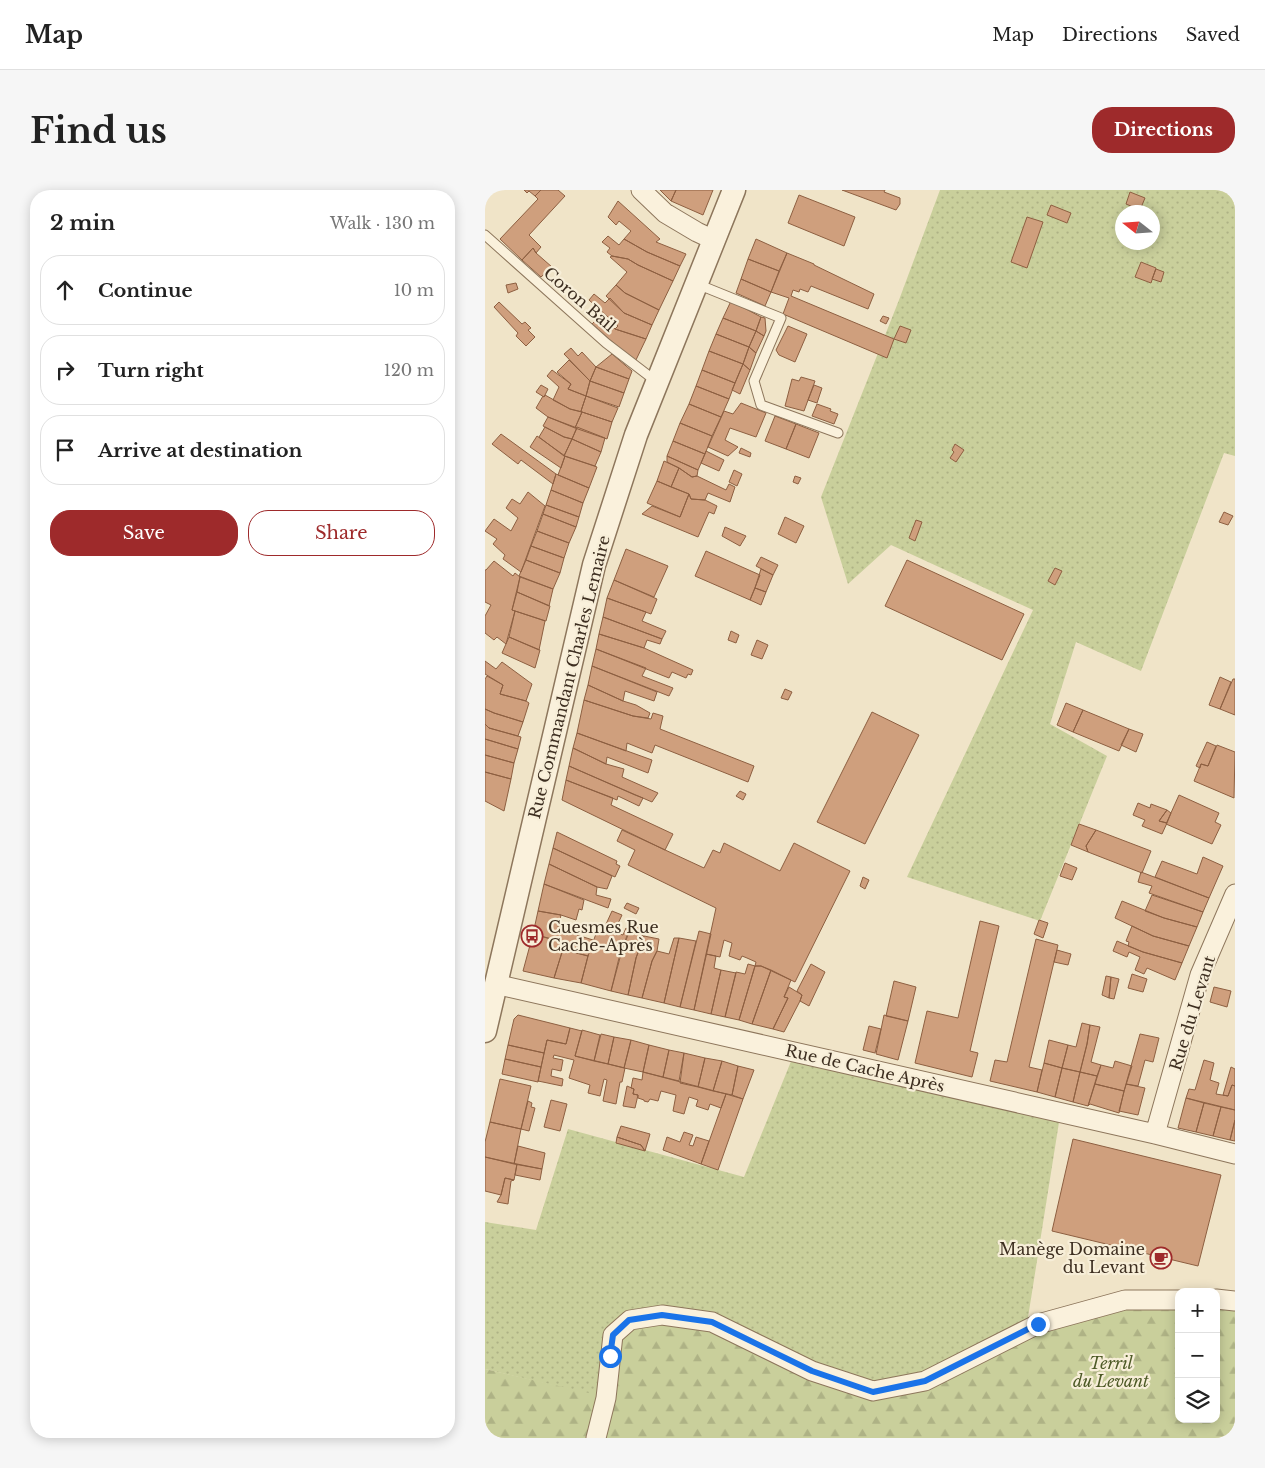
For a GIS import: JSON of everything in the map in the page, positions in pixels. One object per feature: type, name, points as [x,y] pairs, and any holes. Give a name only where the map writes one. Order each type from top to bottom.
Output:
[{"type":"street","points":[[641,190],[665,213],[714,240]]},
{"type":"street","name":"Rue Commandant Charles Lemaire","points":[[485,1031],[594,565],[636,435],[734,190]]},
{"type":"street","name":"Rue du Levant","points":[[1155,1134],[1201,975],[1235,894]]},
{"type":"street","name":"Rue de Cache Après","points":[[495,984],[1155,1134],[1235,1154]]},
{"type":"street","points":[[1220,1299],[1235,1301]]},
{"type":"street","points":[[596,1438],[606,1398],[613,1335],[629,1320],[662,1315],[712,1322],[812,1371],[873,1392],[925,1381],[1038,1324],[1125,1300],[1175,1300]]},
{"type":"lane","name":"Coron Bail","points":[[485,236],[606,343],[657,382]]},
{"type":"lane","points":[[696,284],[781,318],[754,381],[761,405],[838,433]]},
{"type":"green space","points":[[940,190],[1235,190],[1235,456],[1224,453],[1141,671],[1076,642],[1050,724],[1107,756],[1040,921],[907,877],[1033,610],[891,545],[848,584],[821,497],[899,300]]},
{"type":"green space","points":[[794,1054],[1060,1116],[1026,1330],[925,1381],[606,1398],[485,1369],[485,1222],[536,1230],[568,1129],[744,1177]]},
{"type":"green space","name":"Terril du Levant","points":[[1220,1299],[1235,1301],[1235,1438],[485,1438],[485,1369],[606,1397],[613,1335],[630,1320],[712,1322],[873,1391],[925,1381],[1038,1324],[1175,1301],[1175,1423],[1220,1423]]},
{"type":"building","points":[[524,190],[541,190],[535,196],[529,191],[527,193]]},
{"type":"building","points":[[541,190],[558,190],[565,196],[529,235],[541,247],[536,253],[533,248],[522,260],[500,239],[538,199],[535,196]]},
{"type":"building","points":[[660,190],[676,190],[671,201]]},
{"type":"building","points":[[676,190],[713,190],[703,215],[671,201]]},
{"type":"building","points":[[842,190],[885,190],[884,192],[900,198],[900,204],[896,210]]},
{"type":"building","points":[[1130,192],[1145,198],[1142,205],[1126,204]]},
{"type":"building","points":[[799,195],[855,217],[844,246],[788,223]]},
{"type":"building","points":[[618,201],[660,239],[656,242],[686,254],[680,266],[647,252],[624,239],[631,231],[619,221],[616,225],[608,217]]},
{"type":"building","points":[[1051,205],[1071,213],[1067,223],[1047,215]]},
{"type":"building","points":[[1027,217],[1043,222],[1027,268],[1011,262]]},
{"type":"building","points":[[608,236],[619,245],[624,239],[647,252],[680,266],[673,281],[628,259],[612,256],[607,252],[610,248],[602,242]]},
{"type":"building","points":[[756,239],[787,253],[779,271],[748,259]]},
{"type":"building","points":[[533,248],[552,267],[541,277],[522,260]]},
{"type":"building","points":[[787,253],[814,264],[874,294],[868,309],[811,286],[808,292],[800,289],[799,292],[793,290],[791,296],[894,339],[887,358],[783,314],[789,298],[771,292]]},
{"type":"building","points":[[610,257],[628,259],[673,281],[659,310],[625,293],[616,285],[627,272]]},
{"type":"building","points":[[748,259],[779,271],[771,292],[741,279]]},
{"type":"building","points":[[1141,262],[1156,268],[1151,283],[1135,277]]},
{"type":"building","points":[[1156,269],[1164,272],[1161,282],[1152,279]]},
{"type":"building","points":[[741,279],[771,292],[765,306],[736,293]]},
{"type":"building","points":[[516,283],[518,289],[508,293],[506,285]]},
{"type":"building","points":[[616,285],[625,293],[659,310],[652,325],[624,313],[606,296]]},
{"type":"building","points":[[594,294],[605,303],[610,298],[624,313],[652,325],[646,339],[615,329],[618,326],[589,300]]},
{"type":"building","points":[[731,301],[761,317],[756,331],[723,318]]},
{"type":"building","points":[[499,302],[522,324],[525,322],[531,328],[528,330],[535,337],[526,346],[516,336],[518,333],[494,307]]},
{"type":"building","points":[[600,316],[615,329],[646,339],[635,362],[592,324]]},
{"type":"building","points":[[883,316],[889,318],[886,324],[880,321]]},
{"type":"building","points":[[761,317],[765,318],[766,331],[764,336],[756,331]]},
{"type":"building","points":[[723,318],[756,331],[749,347],[716,334]]},
{"type":"building","points":[[788,326],[807,334],[795,362],[779,355],[776,350]]},
{"type":"building","points":[[900,326],[911,330],[906,343],[894,339]]},
{"type":"building","points":[[756,331],[764,336],[756,353],[749,347]]},
{"type":"building","points":[[716,334],[749,347],[743,364],[709,351]]},
{"type":"building","points":[[749,347],[756,353],[750,370],[743,364]]},
{"type":"building","points":[[571,348],[578,356],[582,352],[596,367],[590,381],[564,354]]},
{"type":"building","points":[[709,351],[743,364],[735,383],[702,370]]},
{"type":"building","points":[[612,354],[632,371],[629,379],[596,367]]},
{"type":"building","points":[[569,360],[590,381],[586,396],[568,389],[571,384],[557,372]]},
{"type":"building","points":[[743,364],[750,370],[740,394],[732,390]]},
{"type":"building","points":[[596,367],[629,379],[624,393],[590,381]]},
{"type":"building","points":[[552,370],[571,384],[568,389],[586,396],[582,412],[570,409],[553,400],[559,387],[547,376]]},
{"type":"building","points":[[702,370],[735,383],[729,399],[696,386]]},
{"type":"building","points":[[801,377],[815,381],[804,411],[785,406],[792,379],[799,381]]},
{"type":"building","points":[[590,381],[624,393],[619,407],[586,396]]},
{"type":"building","points":[[541,385],[548,389],[544,397],[536,392]]},
{"type":"building","points":[[814,385],[822,388],[817,403],[808,400]]},
{"type":"building","points":[[696,386],[729,399],[721,417],[689,404]]},
{"type":"building","points":[[545,395],[570,409],[582,412],[575,428],[548,417],[536,408]]},
{"type":"building","points":[[586,396],[618,408],[612,422],[581,411]]},
{"type":"building","points":[[741,403],[766,413],[756,437],[730,428],[725,440],[738,447],[728,456],[708,447],[724,411],[733,414]]},
{"type":"building","points":[[689,404],[721,417],[712,436],[680,423]]},
{"type":"building","points":[[817,404],[831,409],[830,411],[838,414],[834,424],[812,416]]},
{"type":"building","points":[[582,412],[612,422],[607,439],[575,428]]},
{"type":"building","points":[[775,416],[796,424],[786,449],[765,441]]},
{"type":"building","points":[[548,417],[577,428],[572,439],[543,426]]},
{"type":"building","points":[[680,423],[712,436],[705,454],[673,441]]},
{"type":"building","points":[[796,424],[819,433],[809,458],[786,449]]},
{"type":"building","points":[[545,427],[572,439],[564,456],[539,437]]},
{"type":"building","points":[[577,427],[605,438],[601,452],[572,439]]},
{"type":"building","points":[[501,434],[556,474],[553,484],[521,460],[518,464],[492,444]]},
{"type":"building","points":[[537,436],[565,456],[561,468],[530,447]]},
{"type":"building","points":[[572,439],[601,452],[595,466],[564,456]]},
{"type":"building","points":[[673,441],[705,454],[698,470],[667,456]]},
{"type":"building","points":[[955,444],[964,450],[956,462],[950,458],[954,452],[952,450]]},
{"type":"building","points":[[741,448],[751,453],[750,457],[739,453]]},
{"type":"building","points":[[706,451],[724,460],[719,471],[701,463]]},
{"type":"building","points":[[565,456],[597,467],[589,488],[558,475]]},
{"type":"building","points":[[667,456],[698,470],[697,476],[692,477],[667,462]]},
{"type":"building","points":[[664,461],[679,468],[671,487],[657,481]]},
{"type":"building","points":[[679,468],[692,477],[697,476],[726,490],[729,484],[735,487],[730,502],[708,493],[705,500],[691,499],[689,494],[671,487]]},
{"type":"building","points":[[734,470],[742,474],[737,486],[729,482]]},
{"type":"building","points":[[556,474],[589,488],[583,503],[551,490]]},
{"type":"building","points":[[795,476],[801,478],[798,484],[793,482]]},
{"type":"building","points":[[657,481],[689,494],[680,517],[647,503]]},
{"type":"building","points":[[551,490],[583,503],[579,517],[546,505]]},
{"type":"building","points":[[528,492],[545,506],[521,572],[503,559],[505,555],[493,544],[497,539],[485,531],[494,519],[511,531],[518,518],[506,508],[512,499],[520,504]]},
{"type":"building","points":[[689,494],[691,499],[705,500],[717,506],[714,514],[709,512],[698,537],[642,514],[652,506],[680,517]]},
{"type":"building","points":[[546,505],[579,517],[576,527],[543,514]]},
{"type":"building","points":[[1224,512],[1233,516],[1228,525],[1219,522]]},
{"type":"building","points":[[543,514],[576,527],[569,543],[537,531]]},
{"type":"building","points":[[785,517],[804,526],[796,543],[778,534]]},
{"type":"building","points":[[916,520],[922,522],[915,541],[909,538]]},
{"type":"building","points":[[725,527],[746,536],[740,546],[722,536]]},
{"type":"building","points":[[537,531],[569,543],[564,558],[531,546]]},
{"type":"building","points":[[531,546],[564,558],[560,573],[526,560]]},
{"type":"building","points":[[626,549],[668,566],[654,597],[614,580]]},
{"type":"building","points":[[706,551],[760,575],[750,600],[695,576]]},
{"type":"building","points":[[761,557],[778,565],[773,575],[756,566]]},
{"type":"building","points":[[526,560],[560,573],[553,589],[519,576]]},
{"type":"building","points":[[907,560],[1024,614],[1002,660],[885,606]]},
{"type":"building","points":[[494,561],[513,576],[515,573],[520,577],[512,610],[515,611],[506,644],[497,637],[494,640],[485,633],[485,616],[491,605],[485,602],[485,570]]},
{"type":"building","points":[[1055,568],[1062,571],[1055,585],[1048,581]]},
{"type":"building","points":[[761,569],[773,575],[766,592],[755,588]]},
{"type":"building","points":[[520,577],[553,589],[549,606],[517,592]]},
{"type":"building","points":[[614,580],[657,599],[651,614],[607,598]]},
{"type":"building","points":[[755,588],[766,592],[761,605],[750,600]]},
{"type":"building","points":[[517,592],[550,606],[546,621],[512,610]]},
{"type":"building","points":[[607,598],[646,612],[642,621],[666,631],[662,639],[603,617]]},
{"type":"building","points":[[515,611],[545,621],[539,650],[509,637]]},
{"type":"building","points":[[603,617],[662,639],[660,644],[647,640],[644,648],[599,634]]},
{"type":"building","points":[[731,631],[739,635],[736,643],[728,640]]},
{"type":"building","points":[[599,634],[644,648],[693,670],[691,675],[688,674],[686,678],[672,672],[669,678],[596,649]]},
{"type":"building","points":[[509,637],[540,650],[535,668],[502,653]]},
{"type":"building","points":[[757,640],[768,645],[762,659],[751,655]]},
{"type":"building","points":[[596,649],[646,668],[642,676],[673,688],[669,696],[592,666]]},
{"type":"building","points":[[485,661],[496,669],[502,662],[532,684],[526,701],[500,694],[503,685],[485,674]]},
{"type":"building","points":[[592,666],[657,692],[654,701],[625,691],[623,701],[588,685]]},
{"type":"building","points":[[487,676],[503,685],[500,694],[529,703],[523,722],[485,709],[485,679]]},
{"type":"building","points":[[1220,677],[1231,682],[1220,709],[1209,705]]},
{"type":"building","points":[[1233,679],[1235,679],[1235,715],[1220,709]]},
{"type":"building","points":[[588,685],[636,705],[650,713],[648,718],[633,716],[584,700]]},
{"type":"building","points":[[785,689],[792,692],[788,700],[781,698]]},
{"type":"building","points":[[584,700],[633,716],[651,719],[653,713],[663,716],[660,729],[754,766],[748,782],[655,745],[652,753],[627,743],[626,751],[577,733]]},
{"type":"building","points":[[1066,703],[1083,710],[1073,732],[1057,725]]},
{"type":"building","points":[[485,709],[523,722],[518,736],[489,728],[485,724]]},
{"type":"building","points":[[1083,710],[1129,729],[1119,751],[1073,732]]},
{"type":"building","points":[[872,712],[919,735],[865,844],[817,822]]},
{"type":"building","points":[[485,724],[489,728],[521,737],[518,749],[485,739]]},
{"type":"building","points":[[1129,729],[1143,734],[1136,752],[1121,745]]},
{"type":"building","points":[[577,733],[652,760],[648,773],[607,757],[606,764],[573,748]]},
{"type":"building","points":[[485,739],[518,749],[514,763],[485,755]]},
{"type":"building","points":[[1207,742],[1216,746],[1208,766],[1201,764],[1200,768],[1196,766]]},
{"type":"building","points":[[1217,745],[1235,752],[1234,798],[1194,781],[1201,764],[1208,766]]},
{"type":"building","points":[[573,748],[606,764],[624,769],[622,777],[658,793],[652,802],[569,766]]},
{"type":"building","points":[[485,755],[514,763],[511,779],[485,772]]},
{"type":"building","points":[[569,766],[643,798],[639,806],[618,796],[617,800],[566,780]]},
{"type":"building","points":[[485,772],[511,779],[504,811],[485,801]]},
{"type":"building","points":[[566,780],[613,798],[611,805],[673,834],[665,850],[562,800]]},
{"type":"building","points":[[740,791],[746,794],[743,800],[736,796]]},
{"type":"building","points":[[1179,795],[1219,813],[1215,822],[1221,825],[1212,844],[1166,824]]},
{"type":"building","points":[[1138,803],[1150,808],[1151,804],[1167,810],[1159,821],[1167,823],[1162,834],[1142,826],[1145,820],[1133,815]]},
{"type":"building","points":[[1167,810],[1171,813],[1167,823],[1159,821]]},
{"type":"building","points":[[1079,824],[1096,830],[1086,846],[1088,852],[1071,845]]},
{"type":"building","points":[[622,830],[704,868],[713,850],[720,853],[724,843],[780,871],[794,843],[850,871],[795,982],[761,966],[755,966],[756,962],[742,956],[740,960],[729,956],[732,943],[724,940],[720,957],[706,954],[716,908],[628,865],[635,850],[617,841]]},
{"type":"building","points":[[1096,830],[1151,851],[1142,873],[1088,852],[1086,846]]},
{"type":"building","points":[[557,832],[617,861],[616,864],[620,866],[615,877],[553,848]]},
{"type":"building","points":[[553,848],[612,876],[607,889],[597,887],[549,864]]},
{"type":"building","points":[[1203,857],[1223,866],[1209,898],[1155,877],[1162,861],[1197,874]]},
{"type":"building","points":[[1065,863],[1077,868],[1072,880],[1060,876]]},
{"type":"building","points":[[549,864],[597,887],[596,895],[611,899],[608,908],[544,884]]},
{"type":"building","points":[[1141,872],[1209,898],[1203,912],[1149,893],[1152,886],[1138,882]]},
{"type":"building","points":[[863,877],[869,880],[865,889],[860,886]]},
{"type":"building","points":[[544,884],[584,900],[582,910],[579,909],[576,920],[538,911]]},
{"type":"building","points":[[1152,895],[1203,912],[1197,927],[1145,911]]},
{"type":"building","points":[[1122,901],[1164,918],[1197,927],[1189,946],[1153,936],[1115,918]]},
{"type":"building","points":[[627,903],[639,908],[636,914],[624,908]]},
{"type":"building","points":[[538,911],[561,915],[558,927],[577,930],[577,935],[593,940],[590,949],[533,934]]},
{"type":"building","points":[[612,911],[622,915],[614,932],[623,935],[626,928],[629,930],[619,958],[611,991],[581,983],[597,931],[602,933]]},
{"type":"building","points":[[1039,920],[1048,923],[1043,938],[1034,934]]},
{"type":"building","points":[[633,921],[640,924],[637,934],[644,936],[636,958],[628,995],[611,991],[621,954]]},
{"type":"building","points":[[980,921],[999,926],[970,1051],[978,1053],[972,1077],[915,1063],[927,1011],[958,1018]]},
{"type":"building","points":[[1132,926],[1153,936],[1189,946],[1182,963],[1128,946],[1129,942],[1126,941]]},
{"type":"building","points":[[699,931],[711,934],[694,1010],[680,1007]]},
{"type":"building","points":[[533,934],[561,942],[560,949],[563,949],[554,978],[523,971]]},
{"type":"building","points":[[644,936],[659,939],[642,998],[628,995],[636,958]]},
{"type":"building","points":[[674,938],[679,938],[664,1003],[642,998],[652,961],[657,951],[669,954]]},
{"type":"building","points":[[679,938],[696,941],[680,1007],[664,1003]]},
{"type":"building","points":[[1036,939],[1058,945],[1029,1067],[1042,1070],[1037,1092],[990,1081],[995,1060],[1007,1062]]},
{"type":"building","points":[[1117,941],[1143,952],[1182,963],[1175,980],[1147,968],[1144,974],[1135,970],[1140,957],[1129,952],[1127,957],[1113,951]]},
{"type":"building","points":[[561,942],[590,949],[588,956],[560,949]]},
{"type":"building","points":[[563,949],[588,956],[581,983],[554,978]]},
{"type":"building","points":[[1057,950],[1071,954],[1068,965],[1054,962]]},
{"type":"building","points":[[706,954],[716,956],[714,968],[721,970],[711,1014],[694,1010]]},
{"type":"building","points":[[748,964],[755,966],[739,1020],[725,1017],[736,972],[745,974]]},
{"type":"building","points":[[811,964],[825,972],[809,1006],[800,1001],[802,995],[797,991]]},
{"type":"building","points":[[755,966],[771,970],[752,1024],[739,1020]]},
{"type":"building","points":[[721,970],[736,973],[725,1017],[711,1014]]},
{"type":"building","points":[[771,970],[791,980],[784,997],[788,998],[773,1029],[752,1024]]},
{"type":"building","points":[[1132,974],[1147,979],[1143,992],[1128,988]]},
{"type":"building","points":[[1106,976],[1111,977],[1109,998],[1102,995]]},
{"type":"building","points":[[1111,977],[1119,979],[1114,999],[1109,998]]},
{"type":"building","points":[[894,981],[916,987],[908,1021],[886,1016]]},
{"type":"building","points":[[789,987],[802,995],[784,1032],[773,1029],[788,998],[784,997]]},
{"type":"building","points":[[1214,987],[1231,991],[1227,1007],[1210,1002]]},
{"type":"building","points":[[518,1015],[570,1028],[566,1044],[547,1040],[544,1053],[508,1045],[514,1019]]},
{"type":"building","points":[[884,1015],[908,1021],[898,1060],[876,1054]]},
{"type":"building","points":[[1082,1023],[1090,1025],[1080,1072],[1062,1068],[1068,1045],[1076,1047]]},
{"type":"building","points":[[1090,1025],[1100,1027],[1091,1062],[1101,1065],[1097,1076],[1080,1072]]},
{"type":"building","points":[[869,1026],[881,1029],[875,1053],[863,1050]]},
{"type":"building","points":[[570,1028],[582,1031],[575,1056],[625,1068],[616,1104],[603,1101],[607,1080],[604,1079],[600,1096],[588,1093],[590,1085],[569,1078],[574,1060],[554,1055],[553,1058],[563,1060],[561,1071],[552,1069],[551,1076],[563,1079],[562,1086],[538,1081],[547,1040],[566,1044]]},
{"type":"building","points":[[582,1030],[600,1035],[594,1061],[575,1056]]},
{"type":"building","points":[[601,1034],[614,1037],[608,1064],[594,1061]]},
{"type":"building","points":[[1140,1034],[1159,1038],[1153,1062],[1145,1060],[1138,1086],[1126,1084]]},
{"type":"building","points":[[614,1037],[631,1040],[624,1068],[608,1064]]},
{"type":"building","points":[[631,1040],[649,1045],[643,1072],[624,1068]]},
{"type":"building","points":[[1049,1040],[1068,1045],[1062,1068],[1044,1063]]},
{"type":"building","points":[[508,1045],[544,1053],[541,1067],[505,1059]]},
{"type":"building","points":[[649,1045],[669,1050],[663,1077],[643,1072]]},
{"type":"building","points":[[669,1050],[684,1053],[679,1081],[663,1077]]},
{"type":"building","points":[[684,1053],[705,1058],[698,1087],[680,1083]]},
{"type":"building","points":[[705,1058],[722,1061],[713,1091],[698,1087]]},
{"type":"building","points":[[505,1059],[541,1067],[538,1082],[502,1074]]},
{"type":"building","points":[[1204,1060],[1214,1063],[1210,1080],[1219,1083],[1216,1094],[1228,1096],[1232,1085],[1235,1086],[1235,1110],[1186,1098],[1189,1089],[1195,1090]]},
{"type":"building","points":[[722,1061],[738,1066],[732,1095],[713,1091]]},
{"type":"building","points":[[1115,1061],[1132,1066],[1124,1091],[1095,1084],[1101,1065],[1113,1068]]},
{"type":"building","points":[[1044,1063],[1062,1068],[1055,1097],[1037,1092]]},
{"type":"building","points":[[738,1066],[754,1070],[743,1099],[732,1095]]},
{"type":"building","points":[[1231,1067],[1235,1069],[1235,1086],[1232,1085],[1228,1096],[1223,1095]]},
{"type":"building","points":[[1062,1068],[1080,1072],[1073,1102],[1055,1097]]},
{"type":"building","points":[[643,1072],[726,1094],[721,1108],[710,1104],[708,1110],[696,1106],[698,1100],[689,1097],[684,1114],[673,1111],[676,1095],[661,1091],[658,1101],[650,1099],[648,1102],[644,1101],[638,1098],[638,1095],[633,1094],[634,1089],[631,1088],[633,1078],[642,1080]]},
{"type":"building","points":[[1080,1072],[1097,1076],[1088,1106],[1073,1102]]},
{"type":"building","points":[[500,1079],[531,1086],[521,1129],[490,1122]]},
{"type":"building","points":[[1095,1084],[1124,1091],[1119,1113],[1090,1104],[1088,1106]]},
{"type":"building","points":[[1126,1084],[1145,1088],[1138,1115],[1119,1111]]},
{"type":"building","points":[[627,1086],[634,1089],[633,1094],[638,1095],[635,1108],[623,1106]]},
{"type":"building","points":[[726,1094],[743,1099],[718,1170],[701,1164]]},
{"type":"building","points":[[1186,1098],[1204,1103],[1196,1132],[1178,1128]]},
{"type":"building","points":[[551,1100],[567,1104],[560,1131],[544,1127]]},
{"type":"building","points":[[528,1101],[532,1103],[531,1107],[535,1108],[529,1131],[521,1129]]},
{"type":"building","points":[[1204,1103],[1221,1107],[1213,1136],[1196,1132]]},
{"type":"building","points":[[1221,1107],[1235,1110],[1235,1120],[1230,1140],[1213,1136]]},
{"type":"building","points":[[1235,1120],[1235,1141],[1230,1140]]},
{"type":"building","points":[[490,1122],[521,1129],[514,1164],[485,1157],[485,1142]]},
{"type":"building","points":[[621,1126],[650,1134],[645,1151],[641,1145],[617,1137]]},
{"type":"building","points":[[684,1132],[693,1135],[689,1145],[693,1146],[696,1137],[709,1141],[701,1164],[663,1150],[667,1137],[680,1142]]},
{"type":"building","points":[[617,1137],[641,1145],[645,1151],[616,1143]]},
{"type":"building","points":[[1073,1139],[1221,1175],[1198,1266],[1052,1231]]},
{"type":"building","points":[[518,1146],[545,1153],[542,1169],[514,1164]]},
{"type":"building","points":[[485,1157],[517,1164],[514,1180],[505,1178],[501,1195],[485,1191]]},
{"type":"building","points":[[517,1164],[542,1169],[540,1180],[515,1175]]},
{"type":"building","points":[[505,1178],[514,1180],[511,1181],[508,1204],[497,1202],[501,1195]]},
{"type":"place","name":"Cuesmes Rue Cache-Après","points":[[532,936]]},
{"type":"place","name":"Manège Domaine du Levant","points":[[1161,1258]]},
{"type":"route","points":[[610,1356],[613,1335],[629,1320],[662,1315],[712,1322],[812,1371],[873,1392],[925,1381],[1038,1324]]}]
